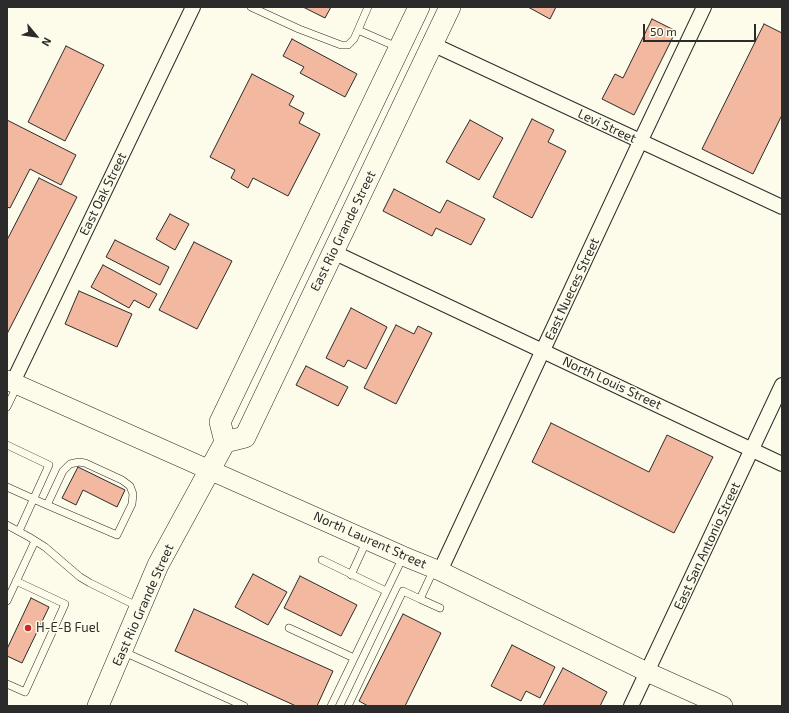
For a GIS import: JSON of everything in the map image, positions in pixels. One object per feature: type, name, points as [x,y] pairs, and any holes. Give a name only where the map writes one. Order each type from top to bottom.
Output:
[{"type":"main road","points":[[225,442],[220,422],[419,7]]},
{"type":"main road","name":"East Rio Grande Street","points":[[98,706],[158,565],[225,442],[245,437],[450,7]]},
{"type":"main road","name":"North Laurent Street","points":[[11,381],[437,570],[647,672],[723,706]]},
{"type":"street","name":"East Oak Street","points":[[11,381],[193,7]]},
{"type":"street","name":"East Nueces Street","points":[[437,570],[544,351],[704,7]]},
{"type":"street","name":"Levi Street","points":[[432,44],[782,207]]},
{"type":"street","name":"North Louis Street","points":[[333,252],[782,464]]},
{"type":"street","name":"East San Antonio Street","points":[[631,706],[782,385]]},
{"type":"lane","points":[[251,7],[299,29],[341,45],[348,45],[354,39],[368,7]]},
{"type":"lane","points":[[358,30],[399,48]]},
{"type":"lane","points":[[7,407],[11,381]]},
{"type":"lane","points":[[7,445],[49,465],[19,531]]},
{"type":"lane","points":[[7,487],[47,505],[117,535],[132,504],[133,494],[130,486],[122,480],[85,463],[79,462],[70,464],[63,471],[47,505]]},
{"type":"lane","points":[[7,526],[19,531],[35,541],[80,577],[140,608]]},
{"type":"lane","points":[[351,575],[367,540]]},
{"type":"lane","points":[[7,601],[35,541]]},
{"type":"lane","points":[[331,706],[403,556]]},
{"type":"lane","points":[[322,560],[386,591]]},
{"type":"lane","points":[[420,599],[437,570]]},
{"type":"lane","points":[[8,687],[25,692],[65,604],[16,581]]},
{"type":"lane","points":[[348,706],[403,591],[440,608]]},
{"type":"lane","points":[[289,628],[354,658]]},
{"type":"lane","points":[[122,651],[244,706]]},
{"type":"building","points":[[303,7],[331,7],[325,18]]},
{"type":"building","points":[[528,7],[556,7],[550,19]]},
{"type":"building","points":[[652,19],[676,31],[634,115],[602,99],[615,74],[623,78]]},
{"type":"building","points":[[764,24],[782,33],[782,115],[753,174],[702,149]]},
{"type":"building","points":[[292,39],[357,74],[345,97],[300,73],[304,67],[283,56]]},
{"type":"building","points":[[66,46],[104,65],[65,141],[28,122]]},
{"type":"building","points":[[252,74],[294,96],[289,105],[304,113],[299,123],[320,134],[288,196],[253,178],[248,188],[231,178],[235,170],[210,157]]},
{"type":"building","points":[[532,119],[554,130],[548,142],[566,151],[532,218],[493,197]]},
{"type":"building","points":[[7,120],[76,155],[61,185],[30,169],[10,208],[7,207]]},
{"type":"building","points":[[470,120],[503,138],[479,180],[446,162]]},
{"type":"building","points":[[39,178],[77,197],[7,334],[7,240]]},
{"type":"building","points":[[394,189],[440,213],[447,200],[485,219],[471,245],[436,228],[432,236],[383,211]]},
{"type":"building","points":[[170,214],[189,224],[175,250],[156,239]]},
{"type":"building","points":[[115,240],[169,267],[160,285],[106,257]]},
{"type":"building","points":[[194,242],[232,261],[197,329],[159,310]]},
{"type":"building","points":[[103,265],[157,294],[149,308],[134,300],[129,308],[91,287]]},
{"type":"building","points":[[79,291],[132,314],[117,347],[65,324]]},
{"type":"building","points":[[351,308],[387,327],[366,369],[348,360],[344,367],[326,358]]},
{"type":"building","points":[[396,325],[414,334],[418,326],[432,333],[396,404],[364,388]]},
{"type":"building","points":[[306,366],[348,387],[338,406],[296,385]]},
{"type":"building","points":[[551,423],[649,472],[667,435],[713,457],[674,533],[532,462]]},
{"type":"building","points":[[78,467],[125,490],[117,507],[83,490],[76,505],[62,498]]},
{"type":"building","points":[[253,574],[287,592],[268,625],[235,607]]},
{"type":"building","points":[[300,576],[357,605],[341,636],[284,608]]},
{"type":"building","name":"H-E-B Fuel","points":[[31,598],[49,607],[22,663],[7,656],[7,649]]},
{"type":"building","points":[[194,609],[333,671],[317,706],[296,706],[175,651]]},
{"type":"building","points":[[403,614],[441,633],[405,706],[368,706],[359,701]]},
{"type":"building","points":[[512,645],[555,667],[540,698],[526,691],[521,701],[491,686]]},
{"type":"building","points":[[563,668],[607,692],[600,706],[543,706]]},
{"type":"place","name":"H-E-B Fuel","points":[[28,628]]}]
